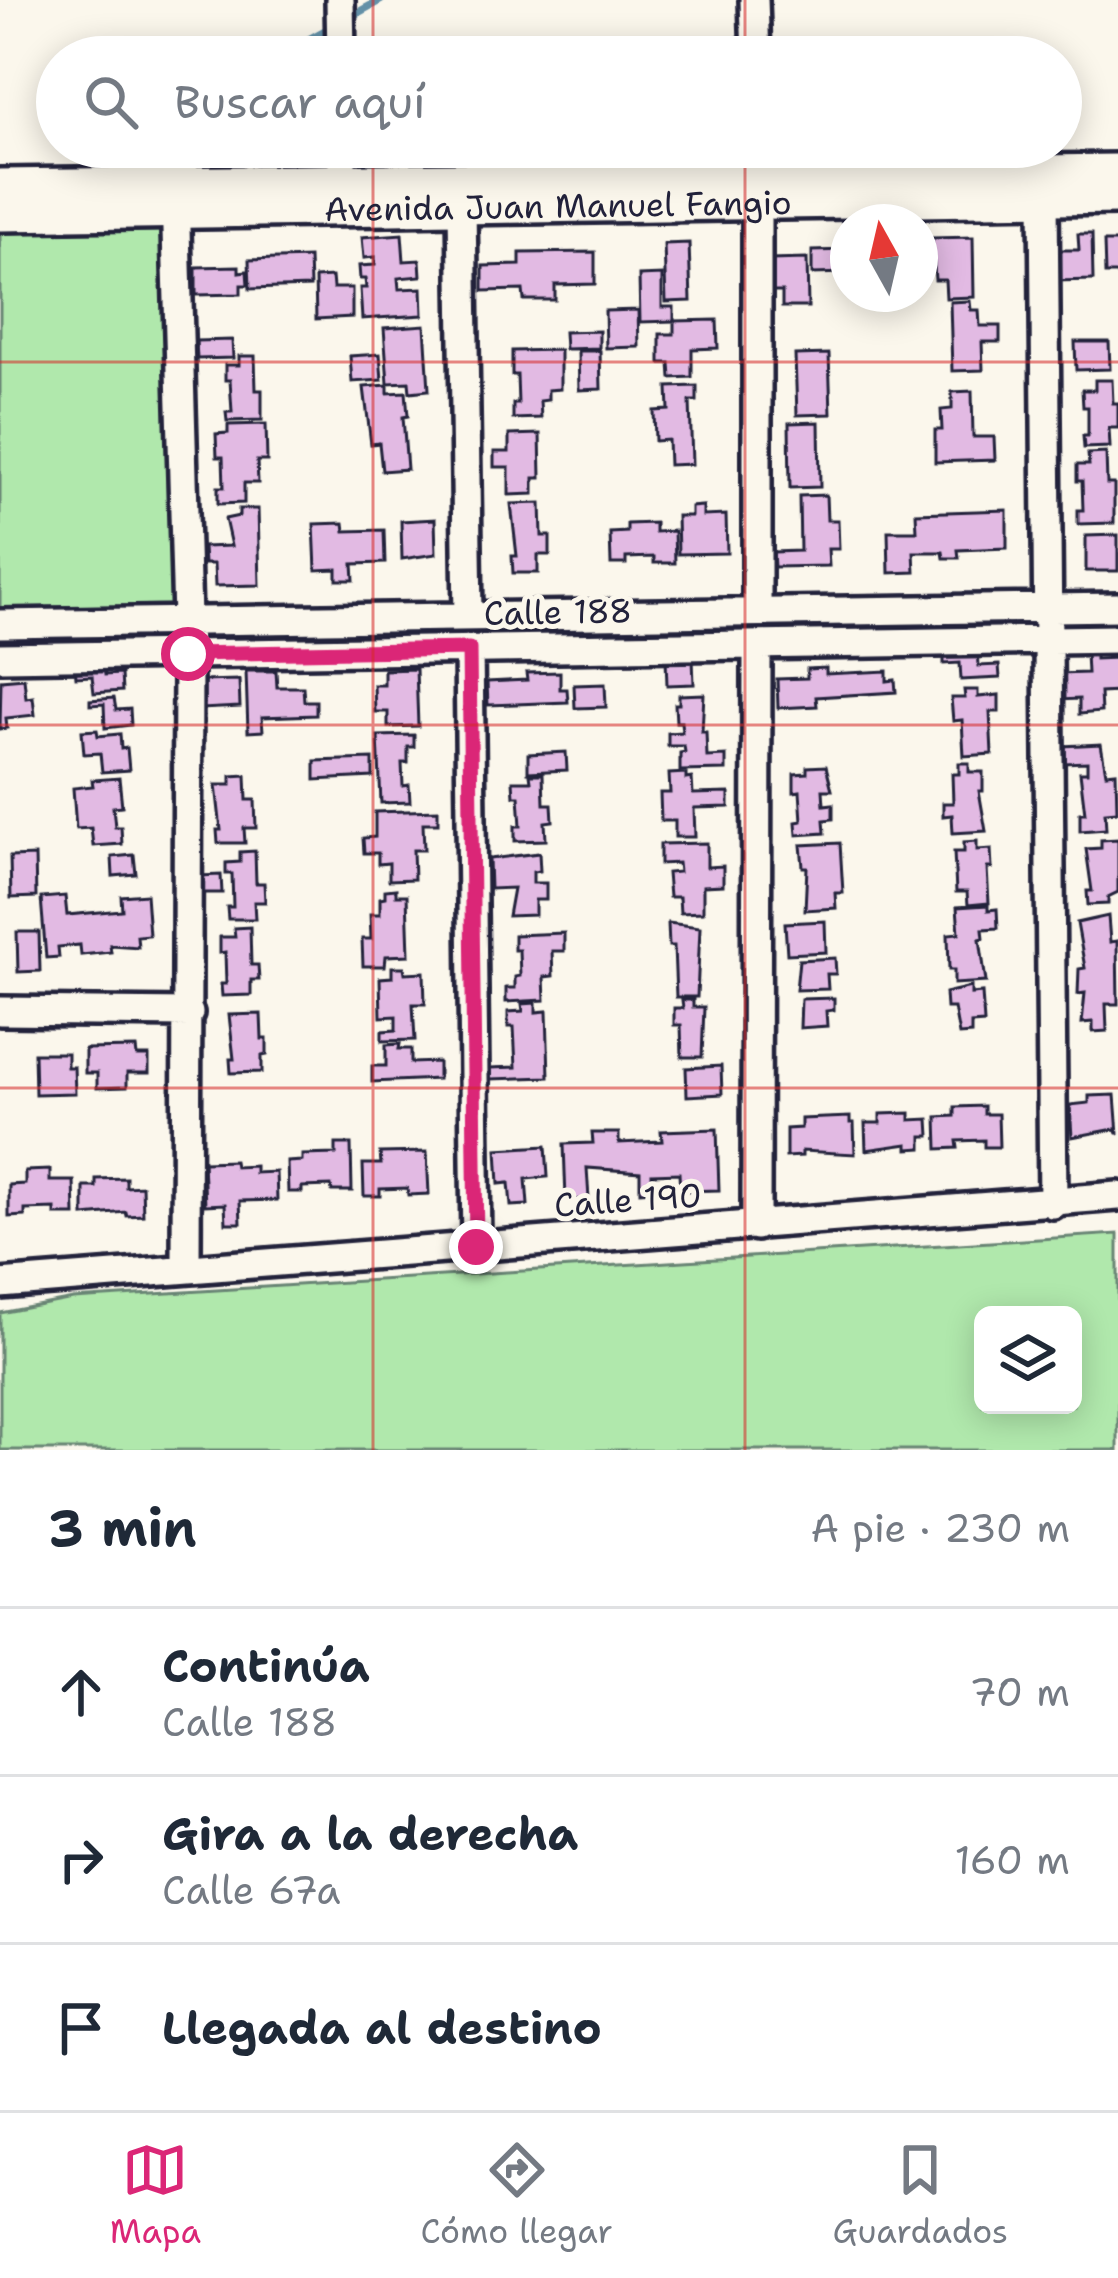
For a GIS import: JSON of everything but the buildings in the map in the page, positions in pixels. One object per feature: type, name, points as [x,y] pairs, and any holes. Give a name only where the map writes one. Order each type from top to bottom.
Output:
[{"type":"main road","name":"Avenida Juan Manuel Fangio","points":[[0,214],[175,197],[317,168]]},
{"type":"main road","name":"Avenida Juan Manuel Fangio","points":[[515,168],[757,175],[1118,171]]},
{"type":"main road","name":"Avenida Juan Manuel Fangio","points":[[0,186],[462,207],[757,175],[1044,198],[1118,196]]},
{"type":"street","points":[[340,0],[341,36]]},
{"type":"street","points":[[754,0],[755,36]]},
{"type":"street","points":[[757,175],[757,613]]},
{"type":"street","points":[[175,197],[188,621],[186,1269]]},
{"type":"street","points":[[1044,198],[1053,1204]]},
{"type":"street","points":[[462,207],[468,617]]},
{"type":"street","name":"Calle 188","points":[[0,624],[1118,607]]},
{"type":"street","name":"Calle 188","points":[[0,656],[1118,639]]},
{"type":"street","points":[[756,1226],[758,645]]},
{"type":"street","points":[[469,649],[476,1247]]},
{"type":"street","points":[[0,1011],[189,1013]]},
{"type":"street","name":"Calle 190","points":[[0,1284],[1118,1196]]},
{"type":"green space","points":[[167,230],[173,605],[0,608],[0,233]]},
{"type":"green space","points":[[1118,1234],[1118,1450],[0,1450],[0,1313],[73,1299]]},
{"type":"waterway","points":[[348,18],[381,0]]},
{"type":"waterway","points":[[315,36],[335,25]]},
{"type":"route","points":[[188,654],[469,649],[476,1247]]}]
